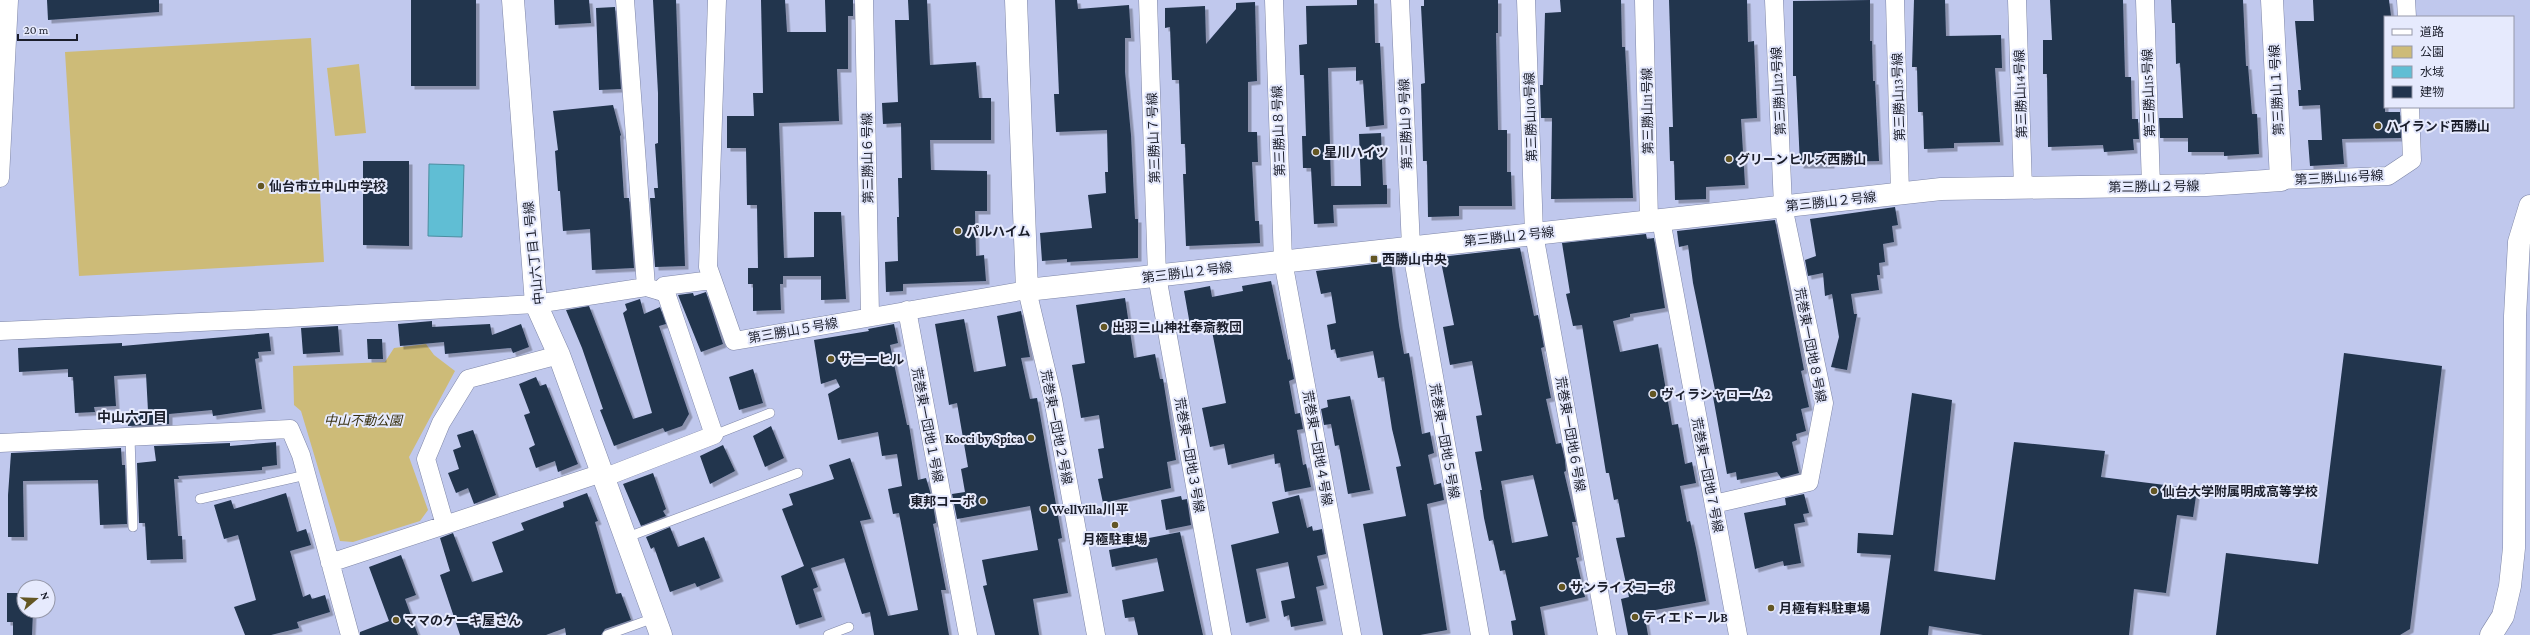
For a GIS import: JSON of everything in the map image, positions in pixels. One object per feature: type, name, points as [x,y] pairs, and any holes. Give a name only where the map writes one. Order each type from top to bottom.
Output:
[{"type":"street","name":"中山六丁目１号線","points":[[513,0],[536,304],[559,355],[657,626]]},
{"type":"street","points":[[625,0],[653,289]]},
{"type":"street","name":"第三勝山５号線","points":[[717,0],[708,267],[734,341],[870,316],[1027,290]]},
{"type":"street","name":"第三勝山６号線","points":[[864,0],[870,316]]},
{"type":"street","points":[[1016,0],[1027,290]]},
{"type":"street","name":"第三勝山７号線","points":[[1148,0],[1157,276]]},
{"type":"street","name":"第三勝山８号線","points":[[1274,0],[1283,261]]},
{"type":"street","name":"第三勝山９号線","points":[[1400,0],[1411,247]]},
{"type":"street","name":"第三勝山10号線","points":[[1526,0],[1534,234]]},
{"type":"street","name":"第三勝山11号線","points":[[1644,0],[1655,220]]},
{"type":"street","name":"第三勝山12号線","points":[[1774,0],[1783,206]]},
{"type":"street","name":"第三勝山13号線","points":[[1895,0],[1900,194]]},
{"type":"street","name":"第三勝山14号線","points":[[2017,0],[2024,189]]},
{"type":"street","name":"第三勝山15号線","points":[[2145,0],[2151,186]]},
{"type":"street","name":"第三勝山１号線","points":[[2272,0],[2281,180]]},
{"type":"street","points":[[2406,0],[2407,16]]},
{"type":"street","points":[[0,178],[6,3]]},
{"type":"street","name":"第三勝山16号線","points":[[2281,180],[2388,176],[2412,160],[2410,108]]},
{"type":"street","name":"第三勝山２号線","points":[[1027,290],[1941,189],[2151,186],[2281,180]]},
{"type":"street","name":"荒巻東一団地８号線","points":[[1714,504],[1809,482],[1824,403],[1783,206]]},
{"type":"street","points":[[2491,635],[2504,616],[2510,586],[2514,548],[2515,316],[2519,242],[2530,206]]},
{"type":"street","name":"荒巻東一団地７号線","points":[[1655,220],[1714,504],[1738,635]]},
{"type":"street","name":"荒巻東一団地６号線","points":[[1534,234],[1607,635]]},
{"type":"street","name":"荒巻東一団地５号線","points":[[1411,247],[1480,635]]},
{"type":"street","name":"荒巻東一団地４号線","points":[[1283,261],[1352,635]]},
{"type":"street","name":"荒巻東一団地３号線","points":[[1157,276],[1222,635]]},
{"type":"street","points":[[0,332],[536,304],[712,280]]},
{"type":"street","points":[[330,563],[603,475],[714,435],[666,294],[653,289]]},
{"type":"street","name":"荒巻東一団地２号線","points":[[1027,290],[1053,399],[1096,635]]},
{"type":"street","name":"荒巻東一団地１号線","points":[[907,310],[968,635]]},
{"type":"street","points":[[445,525],[426,459],[441,423],[468,379],[559,355]]},
{"type":"street","points":[[0,443],[130,438],[262,429],[290,429],[306,474],[350,635]]},
{"type":"lane","points":[[714,435],[770,413]]},
{"type":"lane","points":[[130,438],[133,528]]},
{"type":"lane","points":[[625,538],[798,473]]},
{"type":"lane","points":[[200,499],[306,474]]},
{"type":"lane","points":[[607,635],[657,626]]},
{"type":"lane","points":[[828,635],[849,627]]},
{"type":"green space","points":[[311,38],[324,262],[79,276],[65,52]]},
{"type":"green space","points":[[359,64],[366,133],[335,136],[327,68]]},
{"type":"green space","name":"中山不動公園","points":[[426,344],[434,355],[455,371],[409,457],[428,510],[420,521],[353,542],[340,541],[301,411],[294,405],[293,366],[385,362],[394,348]]},
{"type":"water","points":[[429,164],[464,165],[462,237],[428,236]]},
{"type":"building","points":[[47,0],[159,0],[159,12],[48,20]]},
{"type":"building","points":[[411,0],[476,0],[476,86],[411,86]]},
{"type":"building","points":[[554,0],[589,0],[591,23],[555,25]]},
{"type":"building","points":[[653,0],[676,0],[685,266],[655,267],[650,198],[655,198],[654,188],[658,188],[655,144],[658,143],[658,93]]},
{"type":"building","points":[[761,0],[785,0],[787,32],[826,32],[825,0],[853,0],[853,16],[848,16],[848,69],[837,69],[839,121],[779,123],[784,258],[814,257],[814,212],[841,212],[846,299],[821,300],[821,276],[783,276],[783,284],[780,284],[781,310],[753,311],[753,284],[748,284],[748,268],[758,268],[757,205],[747,205],[746,148],[727,148],[727,116],[754,116],[753,93],[763,93]]},
{"type":"building","points":[[908,0],[927,0],[930,65],[976,62],[979,98],[991,98],[991,140],[930,140],[931,170],[987,171],[987,211],[975,211],[976,256],[984,255],[986,281],[903,284],[903,291],[886,292],[885,262],[898,261],[898,178],[902,178],[901,123],[883,124],[882,103],[898,102],[895,20],[909,20]]},
{"type":"building","points":[[1055,0],[1077,0],[1078,9],[1129,5],[1131,38],[1125,38],[1125,72],[1131,135],[1135,219],[1138,219],[1138,258],[1067,262],[1067,259],[1042,261],[1040,233],[1092,228],[1088,195],[1106,193],[1105,172],[1108,172],[1107,130],[1056,132],[1054,94],[1059,94]]},
{"type":"building","points":[[1357,0],[1374,0],[1375,43],[1380,43],[1384,125],[1366,127],[1363,80],[1356,81],[1356,67],[1328,68],[1331,186],[1361,186],[1359,134],[1381,133],[1383,185],[1387,185],[1387,204],[1333,205],[1334,223],[1314,224],[1311,168],[1303,168],[1302,136],[1306,136],[1304,75],[1300,75],[1299,45],[1307,44],[1306,6],[1357,5]]},
{"type":"building","points":[[1424,0],[1498,0],[1498,33],[1496,33],[1498,130],[1507,130],[1507,172],[1511,172],[1512,206],[1459,206],[1459,216],[1428,217],[1427,161],[1423,161],[1421,84],[1425,83],[1421,6],[1424,6]]},
{"type":"building","points":[[1560,0],[1621,0],[1622,47],[1625,47],[1633,198],[1551,199],[1552,118],[1541,118],[1540,85],[1543,85],[1545,13],[1561,12]]},
{"type":"building","points":[[1669,0],[1747,0],[1748,42],[1754,41],[1757,118],[1741,119],[1745,185],[1706,187],[1706,199],[1675,200],[1674,161],[1670,161],[1669,127],[1673,127]]},
{"type":"building","points":[[1870,0],[1870,41],[1872,41],[1873,81],[1875,81],[1879,161],[1831,162],[1831,165],[1800,165],[1796,76],[1793,76],[1793,1]]},
{"type":"building","points":[[1914,0],[1945,0],[1946,36],[2001,35],[2002,68],[1995,68],[2000,142],[1954,143],[1954,148],[1924,149],[1923,112],[1918,112],[1917,67],[1912,67]]},
{"type":"building","points":[[2050,0],[2123,0],[2125,77],[2131,77],[2132,119],[2138,119],[2139,139],[2133,139],[2134,150],[2104,152],[2103,145],[2048,147],[2047,74],[2043,74],[2043,40],[2052,40]]},
{"type":"building","points":[[2171,0],[2243,0],[2246,66],[2248,66],[2252,114],[2257,114],[2259,154],[2224,156],[2224,152],[2188,152],[2188,138],[2160,138],[2159,118],[2183,118],[2180,63],[2176,64],[2175,23],[2172,23]]},
{"type":"building","points":[[2313,0],[2389,0],[2391,16],[2384,16],[2384,108],[2385,112],[2400,112],[2401,138],[2342,139],[2344,164],[2310,166],[2308,140],[2322,140],[2320,105],[2299,106],[2298,90],[2301,90],[2295,21],[2314,21]]},
{"type":"building","points":[[1255,2],[1257,81],[1248,82],[1248,132],[1257,132],[1258,162],[1252,162],[1255,221],[1259,221],[1260,243],[1186,246],[1183,174],[1186,174],[1185,144],[1181,144],[1179,80],[1172,80],[1170,27],[1165,28],[1165,8],[1205,6],[1206,44],[1236,9],[1236,3]]},
{"type":"building","points":[[615,7],[621,89],[599,90],[596,8]]},
{"type":"building","points":[[613,105],[621,135],[624,198],[629,198],[634,268],[592,270],[590,229],[563,231],[555,151],[558,150],[553,111]]},
{"type":"building","points":[[363,161],[409,161],[409,246],[363,245]]},
{"type":"building","points":[[1895,207],[1898,225],[1892,226],[1894,242],[1883,244],[1885,262],[1879,263],[1880,275],[1877,275],[1879,290],[1851,294],[1854,314],[1857,314],[1847,370],[1831,367],[1839,337],[1832,294],[1825,296],[1823,273],[1808,276],[1805,260],[1816,256],[1810,219]]},
{"type":"building","points":[[1775,220],[1804,370],[1801,371],[1809,407],[1801,409],[1806,431],[1796,434],[1797,440],[1792,442],[1799,473],[1781,478],[1777,472],[1737,480],[1736,472],[1727,474],[1712,391],[1715,390],[1693,283],[1688,245],[1679,247],[1677,231]]},
{"type":"building","points":[[1646,234],[1647,239],[1654,238],[1665,308],[1630,314],[1630,317],[1613,321],[1620,352],[1658,344],[1672,425],[1678,424],[1685,464],[1692,462],[1696,483],[1680,486],[1687,522],[1690,521],[1706,601],[1644,612],[1648,635],[1628,635],[1621,599],[1629,597],[1616,538],[1625,537],[1618,499],[1614,500],[1609,473],[1606,473],[1582,325],[1573,326],[1566,294],[1570,293],[1562,243]]},
{"type":"building","points":[[1520,248],[1534,316],[1538,315],[1544,347],[1541,348],[1551,398],[1546,399],[1556,444],[1561,443],[1565,460],[1566,471],[1564,472],[1576,522],[1572,522],[1579,557],[1576,558],[1585,597],[1540,607],[1545,635],[1513,635],[1511,621],[1516,620],[1505,570],[1500,571],[1493,540],[1489,541],[1484,518],[1480,490],[1482,490],[1475,452],[1482,451],[1476,416],[1482,415],[1472,361],[1450,365],[1443,327],[1454,325],[1440,257]],"holes":[[[1533,475],[1548,536],[1512,543],[1501,481]]]},
{"type":"building","points":[[1391,262],[1404,354],[1409,353],[1422,434],[1430,432],[1434,453],[1428,455],[1434,485],[1441,483],[1444,500],[1427,504],[1447,630],[1420,635],[1383,635],[1363,524],[1406,516],[1396,467],[1401,466],[1392,429],[1384,377],[1378,378],[1373,351],[1337,358],[1335,349],[1331,350],[1327,325],[1336,323],[1331,292],[1321,294],[1316,271]]},
{"type":"building","points":[[1271,281],[1288,360],[1290,359],[1294,379],[1289,381],[1295,414],[1300,413],[1303,429],[1297,430],[1303,465],[1306,464],[1311,487],[1285,492],[1280,463],[1275,464],[1274,454],[1228,465],[1224,444],[1210,447],[1202,408],[1226,403],[1210,321],[1190,325],[1184,291],[1210,286],[1212,297],[1243,291],[1242,286]]},
{"type":"building","points":[[706,292],[723,344],[701,352],[678,295],[693,293],[694,296]]},
{"type":"building","points":[[1125,298],[1134,358],[1155,354],[1160,379],[1163,379],[1176,460],[1167,462],[1171,488],[1103,503],[1098,479],[1103,478],[1098,449],[1104,448],[1099,415],[1081,418],[1072,365],[1085,363],[1076,305]]},
{"type":"building","points":[[640,299],[644,314],[660,307],[666,324],[659,326],[689,414],[682,426],[665,432],[663,428],[614,446],[600,410],[603,409],[582,348],[566,310],[589,306],[633,419],[652,413],[623,313],[627,310],[625,304]]},
{"type":"building","points":[[1021,311],[1030,357],[1021,358],[1030,399],[1037,398],[1062,538],[1058,539],[1068,593],[1033,599],[1039,635],[995,635],[983,586],[987,585],[982,560],[1038,550],[1030,506],[957,519],[952,494],[965,492],[961,469],[968,467],[957,403],[949,405],[935,324],[964,319],[974,372],[1006,366],[997,316]]},
{"type":"building","points":[[432,321],[432,327],[490,324],[492,335],[521,324],[529,347],[513,353],[511,348],[445,354],[444,342],[400,346],[398,324]]},
{"type":"building","points":[[894,324],[898,343],[890,345],[907,425],[909,425],[918,480],[926,478],[932,498],[936,523],[933,524],[946,590],[941,590],[949,635],[874,635],[870,612],[862,614],[844,558],[811,568],[818,587],[813,589],[822,617],[796,625],[781,576],[804,566],[782,509],[793,505],[789,494],[834,479],[829,465],[850,458],[871,519],[860,521],[888,616],[918,610],[899,513],[893,514],[888,489],[902,486],[897,454],[882,456],[878,432],[838,440],[828,394],[840,387],[836,379],[821,384],[814,340],[869,331],[868,329]]},
{"type":"building","points":[[338,326],[340,352],[303,354],[301,328]]},
{"type":"building","points":[[269,333],[271,351],[258,352],[259,358],[255,359],[262,409],[213,416],[212,410],[169,414],[169,424],[128,426],[127,413],[148,411],[146,374],[114,376],[116,406],[94,407],[95,412],[75,413],[73,377],[68,377],[68,369],[19,372],[18,348],[122,343],[122,346]]},
{"type":"building","points":[[367,339],[382,339],[383,359],[368,359]]},
{"type":"building","points":[[2344,353],[2442,366],[2410,629],[2400,635],[2216,635],[2226,553],[2318,564]]},
{"type":"building","points":[[753,369],[763,403],[739,410],[729,377]]},
{"type":"building","points":[[536,377],[540,386],[546,384],[578,464],[558,472],[555,461],[536,468],[529,448],[535,445],[524,415],[530,413],[519,384]]},
{"type":"building","points":[[1912,393],[1952,400],[1934,571],[1995,580],[2014,442],[2105,451],[2101,477],[2197,489],[2193,517],[2177,515],[2166,593],[2134,589],[2129,635],[1983,635],[1929,626],[1928,635],[1880,635],[1891,555],[1857,553],[1858,533],[1893,535]]},
{"type":"building","points":[[1350,396],[1370,490],[1348,494],[1339,445],[1335,446],[1331,424],[1324,425],[1321,409],[1328,407],[1327,400]]},
{"type":"building","points":[[771,426],[784,458],[765,467],[753,436]]},
{"type":"building","points":[[473,430],[496,495],[474,504],[468,488],[456,493],[448,473],[459,469],[453,450],[461,447],[457,435]]},
{"type":"building","points":[[276,442],[277,465],[262,467],[262,470],[178,476],[179,479],[174,479],[178,536],[182,536],[183,559],[147,560],[145,523],[139,523],[137,463],[156,461],[154,446],[230,443],[230,446]]},
{"type":"building","points":[[723,445],[735,471],[710,484],[700,456]]},
{"type":"building","points":[[121,448],[122,465],[125,465],[127,524],[100,525],[98,480],[23,481],[24,537],[8,537],[8,495],[11,453]]},
{"type":"building","points":[[653,473],[666,509],[663,511],[666,516],[641,526],[623,484]]},
{"type":"building","points":[[286,493],[297,532],[306,529],[311,545],[290,551],[303,597],[310,594],[312,599],[325,595],[330,612],[297,622],[299,628],[271,635],[245,635],[234,607],[256,600],[238,535],[224,539],[214,505],[231,500],[234,509]]},
{"type":"building","points":[[587,493],[598,521],[595,522],[616,594],[621,593],[631,620],[605,629],[601,635],[566,635],[565,628],[546,635],[460,635],[440,575],[450,571],[440,538],[453,533],[472,582],[503,572],[492,542],[524,530],[521,523],[564,507],[563,502]]},
{"type":"building","points":[[1804,494],[1809,513],[1803,514],[1805,522],[1794,524],[1801,563],[1784,566],[1783,561],[1755,569],[1744,513],[1786,505],[1785,498]]},
{"type":"building","points":[[1299,495],[1307,528],[1312,526],[1313,531],[1322,529],[1326,554],[1317,556],[1324,585],[1316,587],[1323,621],[1291,627],[1289,615],[1284,617],[1281,601],[1295,598],[1288,562],[1256,569],[1266,618],[1246,623],[1231,545],[1279,533],[1272,502]]},
{"type":"building","points":[[1181,496],[1182,500],[1187,499],[1191,525],[1166,530],[1161,500]]},
{"type":"building","points":[[670,527],[678,547],[704,537],[720,578],[697,587],[695,583],[670,592],[654,547],[651,549],[646,537]]},
{"type":"building","points":[[1180,532],[1203,635],[1138,635],[1134,617],[1125,618],[1122,600],[1164,591],[1157,558],[1112,567],[1109,550],[1150,542],[1149,538]]},
{"type":"building","points":[[401,555],[416,595],[405,599],[418,635],[360,635],[360,632],[389,621],[369,567]]},
{"type":"building","points":[[7,593],[16,593],[16,619],[33,619],[32,635],[13,635],[13,622],[7,622]]},
{"type":"place","name":"ハイランド西勝山","points":[[2378,126]]},
{"type":"place","name":"星川ハイツ","points":[[1316,152]]},
{"type":"place","name":"グリーンヒルズ西勝山","points":[[1729,159]]},
{"type":"place","name":"仙台市立中山中学校","points":[[261,186]]},
{"type":"place","name":"パルハイム","points":[[958,231]]},
{"type":"place","name":"西勝山中央","points":[[1374,259]]},
{"type":"place","name":"出羽三山神社奉斎教団","points":[[1104,327]]},
{"type":"place","name":"サニーヒル","points":[[831,359]]},
{"type":"place","name":"ヴィラシャローム2","points":[[1653,394]]},
{"type":"place","name":"Kocci by Spica","points":[[1031,438]]},
{"type":"place","name":"仙台大学附属明成高等学校","points":[[2154,491]]},
{"type":"place","name":"東邦コーポ","points":[[983,501]]},
{"type":"place","name":"WellVilla川平","points":[[1044,509]]},
{"type":"place","name":"月極駐車場","points":[[1115,525]]},
{"type":"place","name":"サンライズコーポ","points":[[1562,587]]},
{"type":"place","name":"月極有料駐車場","points":[[1771,608]]},
{"type":"place","name":"ティエドールB","points":[[1635,617]]},
{"type":"place","name":"ママのケーキ屋さん","points":[[396,620]]},
{"type":"district","name":"中山六丁目","points":[[132,417]]}]
